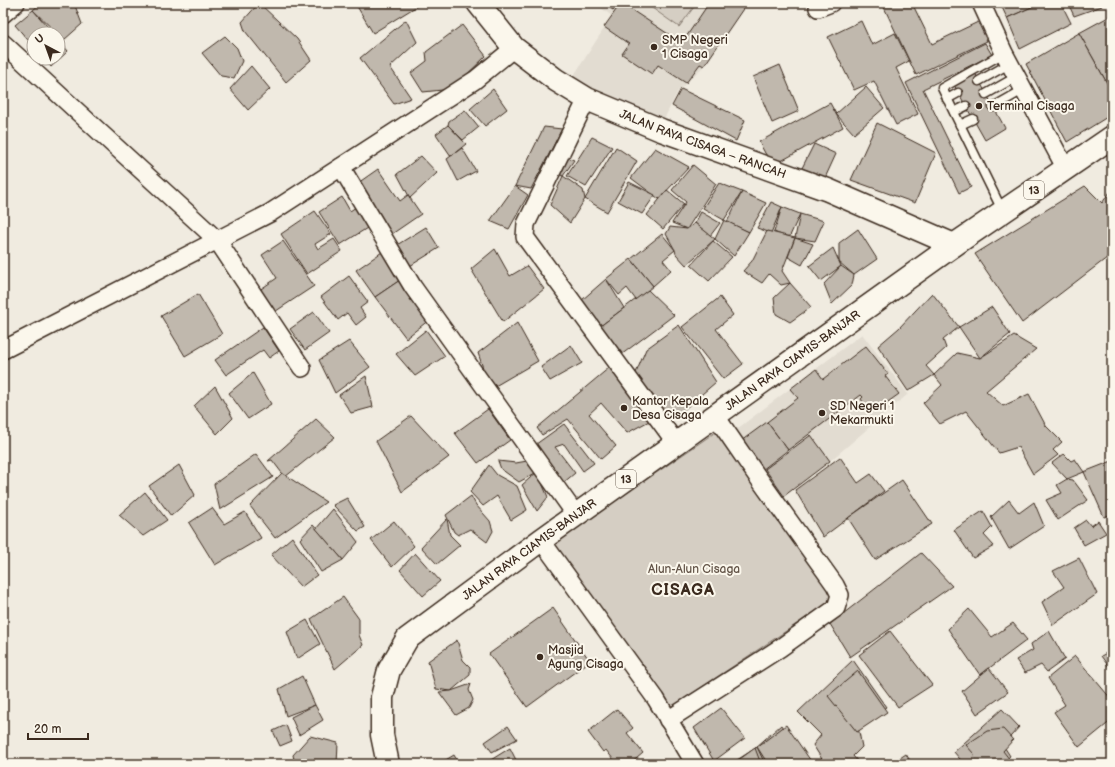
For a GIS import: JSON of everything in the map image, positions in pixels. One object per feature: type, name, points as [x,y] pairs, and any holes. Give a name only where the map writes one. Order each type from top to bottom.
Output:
[{"type":"main road","name":"JALAN RAYA CISAGA – RANCAH","points":[[478,3],[514,48],[556,80],[587,100],[661,130],[828,190],[954,245]]},
{"type":"main road","name":"JALAN RAYA CIAMIS-BANJAR","points":[[388,764],[382,736],[382,697],[390,670],[407,639],[541,540],[715,415],[954,245],[1112,137]]},
{"type":"street","points":[[3,14],[16,3]]},
{"type":"street","points":[[981,3],[1013,71],[1066,169]]},
{"type":"street","points":[[3,43],[217,240],[302,368]]},
{"type":"street","points":[[3,350],[270,213],[475,80],[514,48]]},
{"type":"street","points":[[587,100],[526,224],[525,237],[676,444]]},
{"type":"street","points":[[341,167],[413,288],[576,515]]},
{"type":"street","points":[[668,720],[780,648],[836,608],[840,595],[835,585],[715,415]]},
{"type":"street","points":[[541,540],[656,699],[695,764]]},
{"type":"lane","points":[[979,81],[1013,71]]},
{"type":"lane","points":[[986,94],[1013,71]]},
{"type":"lane","points":[[1003,212],[942,88],[1013,71]]},
{"type":"lane","points":[[993,107],[1013,71]]},
{"type":"lane","points":[[947,99],[958,93]]},
{"type":"lane","points":[[954,112],[966,106]]},
{"type":"lane","points":[[960,125],[973,119]]},
{"type":"shaded area","name":"SMP Negeri 1 Cisaga","points":[[594,3],[747,3],[704,66],[678,91],[662,123],[571,80],[612,16]]},
{"type":"shaded area","name":"SD Negeri 1 Mekarmukti","points":[[862,334],[908,394],[830,461],[810,435],[763,471],[733,432]]},
{"type":"green space","points":[[645,3],[697,3],[679,27]]},
{"type":"green space","name":"Alun-Alun Cisaga","points":[[720,429],[834,599],[672,707],[553,544]]},
{"type":"building","points":[[41,3],[74,3],[82,24],[66,38],[66,26],[50,26],[33,10]]},
{"type":"building","points":[[259,3],[297,39],[311,60],[286,82],[245,31],[242,22]]},
{"type":"building","points":[[355,3],[422,3],[373,33]]},
{"type":"building","points":[[603,3],[618,3],[613,10]]},
{"type":"building","points":[[621,3],[682,43],[709,3],[747,3],[704,66],[700,64],[686,83],[658,65],[652,74],[622,54],[629,44],[604,27]]},
{"type":"building","points":[[882,3],[912,3],[932,44],[978,22],[987,41],[916,75]]},
{"type":"building","points":[[1000,3],[1041,3],[1007,18]]},
{"type":"building","points":[[1041,3],[1061,3],[1071,23],[1020,49],[1007,18]]},
{"type":"building","points":[[1068,3],[1101,3],[1102,6],[1074,16]]},
{"type":"building","points":[[33,10],[47,26],[26,26],[26,38],[15,25]]},
{"type":"building","points":[[1112,15],[1112,92],[1079,33]]},
{"type":"building","points":[[406,20],[417,42],[390,67],[411,98],[394,104],[360,58]]},
{"type":"building","points":[[861,21],[872,45],[895,33],[909,61],[896,68],[918,114],[896,125],[874,81],[854,90],[828,37]]},
{"type":"building","points":[[462,25],[486,56],[452,89],[423,92],[411,73],[427,61],[426,52]]},
{"type":"building","points":[[1079,33],[1112,92],[1112,114],[1067,142],[1026,64]]},
{"type":"building","points":[[225,36],[237,48],[242,61],[234,78],[221,76],[202,53]]},
{"type":"building","points":[[985,43],[992,55],[923,89],[971,187],[959,193],[906,83]]},
{"type":"building","points":[[780,65],[799,111],[772,123],[753,77]]},
{"type":"building","points":[[251,66],[270,89],[248,110],[230,89]]},
{"type":"building","name":"Terminal Cisaga","points":[[975,73],[1005,128],[985,140],[954,85]]},
{"type":"building","points":[[866,87],[884,108],[854,134],[836,114]]},
{"type":"building","points":[[493,89],[507,109],[485,126],[470,109]]},
{"type":"building","points":[[681,89],[745,120],[736,141],[672,106]]},
{"type":"building","points":[[830,103],[843,127],[772,166],[759,142]]},
{"type":"building","points":[[465,110],[479,127],[463,140],[448,125],[449,121]]},
{"type":"building","points":[[877,123],[936,153],[915,203],[851,180]]},
{"type":"building","points":[[448,125],[466,144],[451,156],[436,134]]},
{"type":"building","points":[[544,127],[562,129],[531,189],[515,186]]},
{"type":"building","points":[[592,137],[612,147],[586,187],[567,176]]},
{"type":"building","points":[[814,144],[836,154],[825,178],[802,168]]},
{"type":"building","points":[[616,147],[637,161],[607,212],[585,199]]},
{"type":"building","points":[[462,148],[476,171],[458,181],[447,159]]},
{"type":"building","points":[[655,148],[689,167],[659,199],[631,178]]},
{"type":"building","points":[[421,156],[437,173],[410,198],[397,174]]},
{"type":"building","points":[[564,156],[574,160],[563,176],[554,172]]},
{"type":"building","points":[[693,165],[716,184],[687,229],[672,223],[686,202],[672,190]]},
{"type":"building","points":[[378,169],[400,201],[408,195],[421,214],[386,238],[374,222],[381,216],[358,183]]},
{"type":"building","points":[[563,176],[583,190],[585,199],[570,223],[550,205]]},
{"type":"building","points":[[629,182],[655,195],[642,214],[618,201]]},
{"type":"building","points":[[719,183],[742,192],[724,220],[703,208]]},
{"type":"building","points":[[515,186],[528,195],[509,229],[490,221]]},
{"type":"building","points":[[1085,186],[1102,203],[1110,192],[1112,196],[1112,254],[1022,323],[975,254]]},
{"type":"building","points":[[667,190],[684,204],[663,229],[647,215]]},
{"type":"building","points":[[742,192],[766,203],[749,232],[727,222]]},
{"type":"building","points":[[342,197],[350,211],[359,205],[372,225],[340,245],[319,212]]},
{"type":"building","points":[[771,202],[782,207],[771,233],[757,228]]},
{"type":"building","points":[[782,207],[800,214],[789,238],[774,232]]},
{"type":"building","points":[[315,211],[331,234],[315,244],[318,249],[334,239],[342,251],[307,274],[281,234]]},
{"type":"building","points":[[701,212],[720,223],[710,236],[695,223]]},
{"type":"building","points":[[800,214],[824,221],[815,241],[795,238]]},
{"type":"building","points":[[724,220],[749,232],[734,256],[715,239]]},
{"type":"building","points":[[695,223],[715,239],[686,265],[676,254],[666,234],[670,227],[687,229]]},
{"type":"building","points":[[426,227],[439,248],[405,269],[392,248]]},
{"type":"building","points":[[858,229],[877,259],[854,275],[839,262],[839,243]]},
{"type":"building","points":[[767,231],[795,238],[782,271],[790,283],[781,285],[769,274],[762,283],[743,271],[752,261]]},
{"type":"building","points":[[662,234],[675,250],[663,260],[671,270],[653,286],[631,259]]},
{"type":"building","points":[[795,238],[813,244],[802,265],[788,257]]},
{"type":"building","points":[[283,241],[314,286],[270,315],[255,293],[277,278],[262,255]]},
{"type":"building","points":[[713,241],[732,257],[709,281],[691,265]]},
{"type":"building","points":[[833,248],[841,266],[821,281],[809,266]]},
{"type":"building","points":[[495,249],[510,276],[527,266],[544,289],[503,322],[471,269]]},
{"type":"building","points":[[382,252],[400,280],[375,297],[356,270]]},
{"type":"building","points":[[631,259],[653,286],[636,300],[627,288],[619,295],[606,279]]},
{"type":"building","points":[[841,266],[854,275],[852,285],[832,304],[824,284]]},
{"type":"building","points":[[349,276],[368,302],[360,308],[366,317],[356,325],[347,313],[338,320],[321,297]]},
{"type":"building","points":[[606,279],[624,308],[599,327],[582,300]]},
{"type":"building","points":[[400,280],[429,320],[406,338],[375,297]]},
{"type":"building","points":[[790,283],[811,307],[790,322],[776,314],[774,298]]},
{"type":"building","points":[[648,290],[674,315],[617,358],[599,327]]},
{"type":"building","points":[[932,293],[959,327],[943,340],[946,348],[926,366],[934,375],[908,391],[878,346],[899,328]]},
{"type":"building","points":[[198,294],[222,334],[185,356],[161,316]]},
{"type":"building","points":[[720,297],[733,315],[716,329],[743,364],[723,379],[682,327]]},
{"type":"building","points":[[992,307],[1010,334],[980,358],[959,327]]},
{"type":"building","points":[[314,312],[329,333],[305,350],[290,329]]},
{"type":"building","points":[[517,323],[538,361],[490,389],[478,353]]},
{"type":"building","points":[[679,325],[716,382],[673,419],[649,405],[636,373],[646,349]]},
{"type":"building","points":[[263,327],[279,351],[269,358],[263,350],[226,375],[215,360]]},
{"type":"building","points":[[426,330],[445,356],[415,376],[396,354]]},
{"type":"building","points":[[1014,336],[1036,349],[986,391],[1003,406],[1029,394],[1046,426],[1062,442],[1053,450],[1058,455],[1033,474],[1018,447],[999,453],[966,411],[940,424],[923,403],[942,385],[934,375],[957,353],[980,358]]},
{"type":"building","points":[[349,341],[370,367],[335,393],[319,360]]},
{"type":"building","points":[[571,345],[582,363],[550,381],[541,367]]},
{"type":"building","points":[[866,346],[888,374],[885,376],[899,394],[874,412],[870,406],[867,408],[861,399],[863,397],[861,395],[788,450],[767,422],[798,398],[790,389],[816,369],[823,379]]},
{"type":"building","name":"Kantor Kepala Desa Cisaga","points":[[610,367],[651,420],[627,433],[601,403],[589,414],[616,446],[601,459],[568,419],[542,435],[537,428]]},
{"type":"building","points":[[253,373],[271,404],[248,419],[229,393]]},
{"type":"building","points":[[366,376],[373,407],[351,413],[339,395]]},
{"type":"building","points":[[215,386],[233,418],[217,434],[194,406]]},
{"type":"building","points":[[488,409],[510,440],[478,463],[455,433]]},
{"type":"building","points":[[411,416],[449,457],[402,492],[376,441]]},
{"type":"building","points":[[316,419],[335,437],[285,477],[272,460],[268,461]]},
{"type":"building","points":[[767,422],[788,450],[762,470],[741,441]]},
{"type":"building","points":[[564,424],[594,463],[583,471],[564,444],[555,447],[575,473],[557,488],[532,447]]},
{"type":"building","points":[[811,435],[830,461],[784,496],[765,469]]},
{"type":"building","points":[[256,454],[273,477],[220,510],[214,484]]},
{"type":"building","points":[[1064,454],[1071,461],[1075,459],[1084,472],[1067,479],[1052,463]]},
{"type":"building","points":[[840,457],[858,483],[871,474],[884,491],[823,537],[795,490]]},
{"type":"building","points":[[498,461],[516,463],[527,461],[537,472],[519,482],[501,469]]},
{"type":"building","points":[[1112,461],[1112,514],[1104,517],[1084,472]]},
{"type":"building","points":[[179,465],[195,495],[171,516],[149,486]]},
{"type":"building","points":[[489,465],[497,475],[517,486],[527,510],[511,520],[497,496],[483,506],[470,492]]},
{"type":"building","points":[[537,472],[548,497],[537,511],[522,485]]},
{"type":"building","points":[[282,473],[326,502],[275,538],[250,506]]},
{"type":"building","points":[[1067,479],[1073,480],[1088,500],[1058,520],[1046,500],[1062,493],[1057,485]]},
{"type":"building","points":[[902,480],[932,524],[875,560],[848,518]]},
{"type":"building","points":[[145,492],[167,520],[143,536],[119,515]]},
{"type":"building","points":[[471,496],[476,505],[490,521],[493,531],[487,542],[470,529],[458,535],[454,532],[446,515]]},
{"type":"building","points":[[347,498],[365,527],[358,531],[333,505]]},
{"type":"building","points":[[1009,500],[1019,513],[1034,502],[1044,526],[1009,549],[991,517]]},
{"type":"building","points":[[212,508],[224,524],[245,512],[261,538],[215,565],[189,523]]},
{"type":"building","points":[[333,509],[358,542],[343,560],[316,529]]},
{"type":"building","points":[[983,511],[992,527],[984,535],[994,546],[973,558],[954,530]]},
{"type":"building","points":[[447,519],[450,535],[460,545],[437,564],[421,547]]},
{"type":"building","points":[[1086,520],[1091,526],[1098,521],[1106,533],[1084,545],[1074,528]]},
{"type":"building","points":[[394,521],[414,546],[392,567],[371,540]]},
{"type":"building","points":[[313,525],[343,560],[321,572],[300,539]]},
{"type":"building","points":[[292,537],[317,575],[301,587],[271,555]]},
{"type":"building","points":[[415,553],[440,581],[423,596],[400,570]]},
{"type":"building","points":[[921,553],[952,586],[850,657],[830,624]]},
{"type":"building","points":[[1079,558],[1097,594],[1053,625],[1042,602],[1064,587],[1053,571]]},
{"type":"building","points":[[343,597],[359,619],[359,635],[363,645],[335,669],[311,619]]},
{"type":"building","name":"Masjid Agung Cisaga","points":[[553,608],[590,661],[527,707],[489,654]]},
{"type":"building","points":[[969,609],[992,637],[1013,623],[1027,640],[980,675],[948,629]]},
{"type":"building","points":[[307,620],[320,644],[297,659],[287,632]]},
{"type":"building","points":[[890,631],[932,685],[898,707],[859,655]]},
{"type":"building","points":[[1049,631],[1065,659],[1047,672],[1041,665],[1025,673],[1016,660],[1033,650],[1031,644]]},
{"type":"building","points":[[457,640],[463,660],[470,667],[470,675],[451,691],[436,689],[428,661]]},
{"type":"building","points":[[1112,650],[1112,671],[1101,656]]},
{"type":"building","points":[[1075,656],[1112,700],[1112,720],[1079,747],[1054,712],[1065,705],[1048,678]]},
{"type":"building","points":[[853,660],[886,707],[858,727],[862,747],[853,756],[860,764],[825,764],[813,745],[821,735],[798,712]]},
{"type":"building","points":[[989,668],[1008,692],[977,714],[962,691]]},
{"type":"building","points":[[858,671],[887,712],[857,732],[828,696]]},
{"type":"building","points":[[302,676],[315,705],[286,716],[279,689]]},
{"type":"building","points":[[471,684],[469,690],[473,700],[469,708],[456,715],[439,692],[451,691]]},
{"type":"building","points":[[315,705],[323,720],[299,735],[291,717]]},
{"type":"building","points":[[721,708],[745,738],[714,761],[694,728]]},
{"type":"building","points":[[617,709],[633,728],[627,733],[643,753],[630,764],[617,764],[606,750],[603,752],[588,732]]},
{"type":"building","points":[[1002,709],[1019,727],[1003,745],[1010,756],[1001,764],[964,764],[954,752]]},
{"type":"building","points":[[286,725],[292,741],[280,746],[273,731]]},
{"type":"building","points":[[781,725],[809,764],[766,764],[755,748]]},
{"type":"building","points":[[786,725],[813,764],[768,764],[757,747]]},
{"type":"building","points":[[508,726],[517,739],[492,752],[485,742]]},
{"type":"building","points":[[1003,729],[1013,740],[1003,751],[1010,760],[1006,764],[972,764],[974,754],[966,745],[987,731]]},
{"type":"building","points":[[310,736],[338,743],[337,764],[295,764],[293,755]]},
{"type":"building","points":[[757,747],[765,764],[731,764]]},
{"type":"building","points":[[510,748],[518,764],[486,763]]},
{"type":"building","points":[[755,748],[761,764],[733,764]]},
{"type":"building","points":[[906,754],[912,764],[891,764]]},
{"type":"building","points":[[454,755],[459,764],[439,764]]},
{"type":"place","name":"SMP Negeri 1 Cisaga","points":[[654,47]]},
{"type":"place","name":"Terminal Cisaga","points":[[979,106]]},
{"type":"place","name":"Kantor Kepala Desa Cisaga","points":[[624,408]]},
{"type":"place","name":"SD Negeri 1 Mekarmukti","points":[[822,413]]},
{"type":"place","name":"Masjid Agung Cisaga","points":[[540,657]]},
{"type":"district","name":"CISAGA","points":[[683,590]]}]
